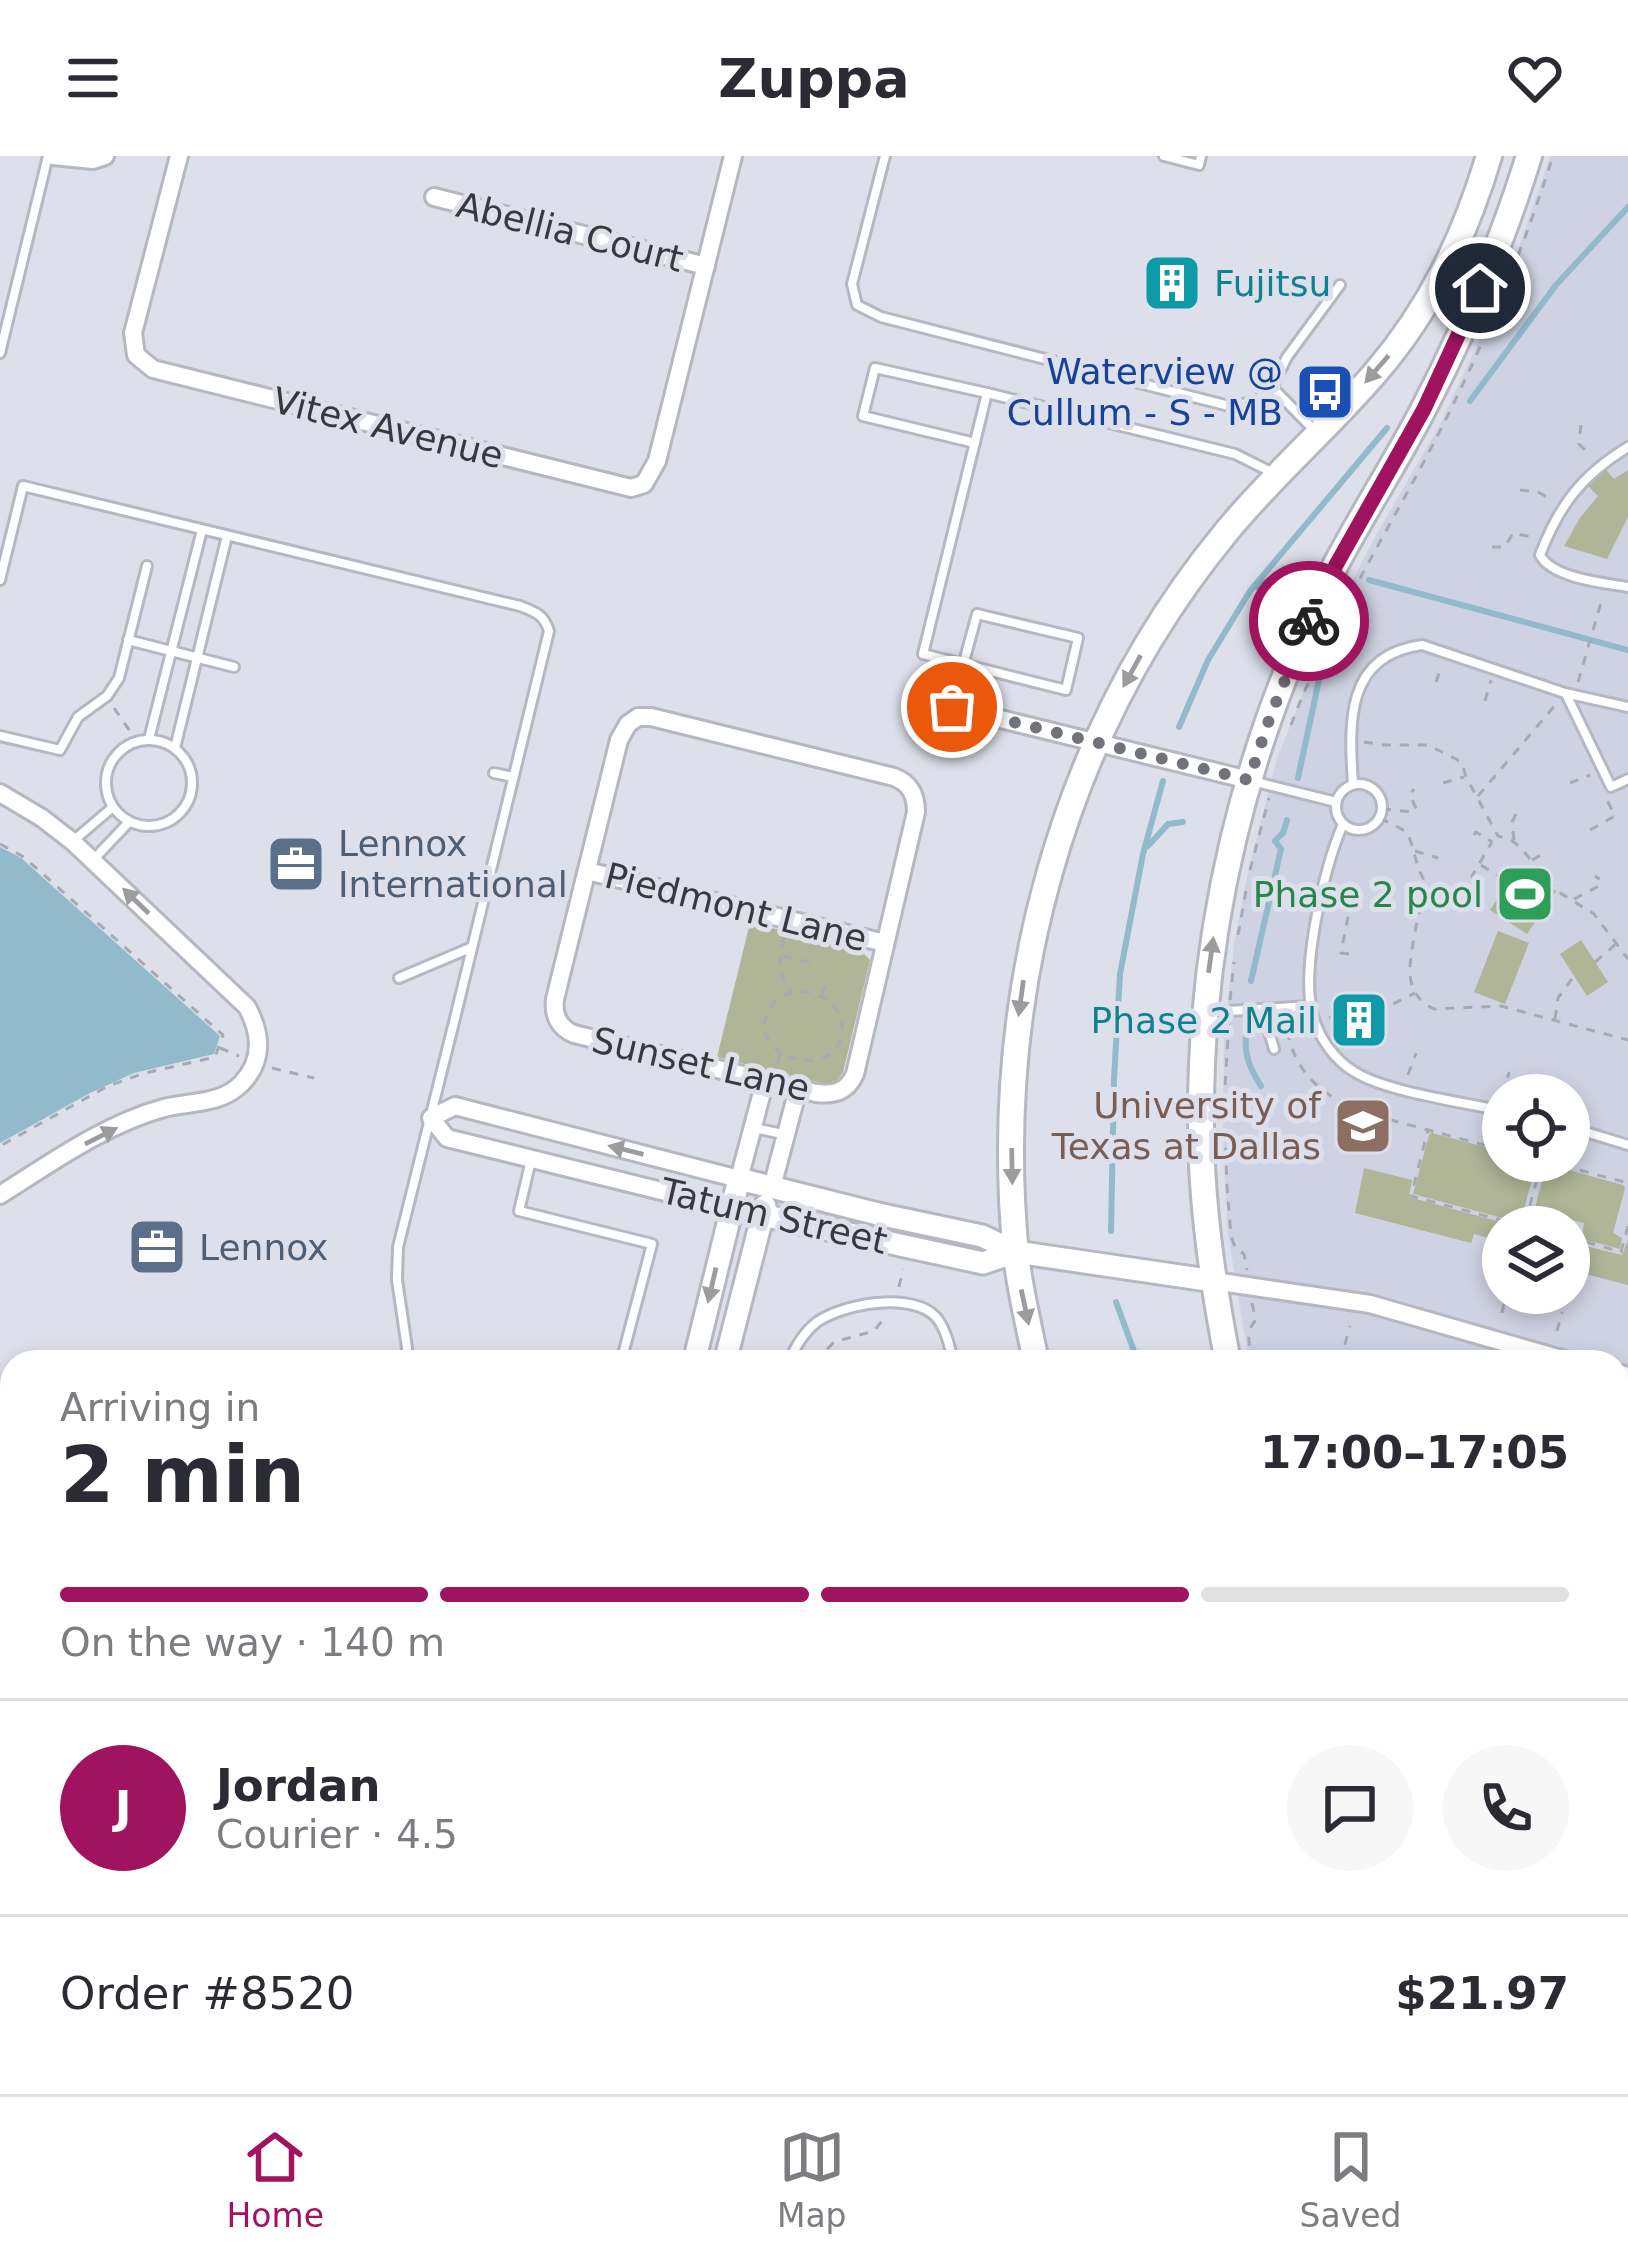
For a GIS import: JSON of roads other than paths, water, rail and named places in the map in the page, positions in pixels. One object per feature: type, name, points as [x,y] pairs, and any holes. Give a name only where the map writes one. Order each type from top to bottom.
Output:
[{"type":"main road","points":[[1034,1350],[1016,1252],[1011,1139],[1019,1012],[1037,917],[1058,842],[1095,743],[1174,599],[1277,475],[1376,373],[1426,304],[1466,226],[1489,156]]},
{"type":"main road","points":[[1226,1350],[1204,1194],[1201,1128],[1205,1012],[1226,870],[1249,780],[1303,635],[1449,359],[1529,156]]},
{"type":"street","points":[[50,156],[76,160],[106,156]]},
{"type":"street","name":"Vitex Avenue","points":[[178,156],[133,333],[136,355],[153,369],[614,485],[644,484],[657,461],[706,266]]},
{"type":"street","points":[[706,266],[733,156]]},
{"type":"street","name":"Abellia Court","points":[[434,197],[706,266]]},
{"type":"street","points":[[943,705],[1249,780]]},
{"type":"street","points":[[587,871],[619,740],[628,724],[651,717],[906,782],[916,812],[885,943]]},
{"type":"street","points":[[0,794],[73,842],[247,1006],[258,1028],[259,1050],[243,1082],[228,1094],[141,1117],[76,1148],[0,1195]]},
{"type":"street","name":"Piedmont Lane","points":[[587,871],[885,943]]},
{"type":"street","name":"Sunset Lane","points":[[587,871],[555,999],[562,1026],[574,1034],[798,1089],[825,1094],[843,1090],[855,1075],[885,943]]},
{"type":"street","points":[[697,1350],[730,1208],[768,1081]]},
{"type":"street","points":[[728,1350],[798,1089]]},
{"type":"street","name":"Tatum Street","points":[[1016,1252],[983,1263],[730,1208],[447,1138],[431,1118],[455,1106],[982,1236],[1016,1252],[1214,1281]]},
{"type":"street","points":[[531,1159],[538,1127]]},
{"type":"street","points":[[1214,1281],[1370,1304],[1530,1350]]},
{"type":"lane","points":[[0,352],[50,156]]},
{"type":"lane","points":[[885,156],[852,284],[857,305],[868,313],[1229,406],[1256,402],[1272,387],[1287,357],[1340,285]]},
{"type":"lane","points":[[1164,156],[1199,165],[1202,156]]},
{"type":"lane","points":[[975,443],[863,416],[875,368],[1235,454],[1277,475]]},
{"type":"lane","points":[[1272,387],[1318,434]]},
{"type":"lane","points":[[943,705],[964,664],[977,614],[1078,638],[1066,690],[964,664],[923,654],[987,393]]},
{"type":"lane","points":[[1628,448],[1599,465],[1563,506],[1540,555],[1555,570],[1628,586]]},
{"type":"lane","points":[[0,580],[23,485],[520,606],[545,620],[549,632],[398,1247],[397,1280],[407,1350]]},
{"type":"lane","points":[[148,739],[202,530]]},
{"type":"lane","points":[[176,748],[227,536]]},
{"type":"lane","points":[[0,736],[60,750],[78,717],[106,696],[119,678],[147,566]]},
{"type":"lane","points":[[128,640],[234,667]]},
{"type":"lane","points":[[1353,784],[1354,701],[1373,669],[1405,647],[1422,645],[1570,694],[1628,707]]},
{"type":"lane","points":[[1570,694],[1611,787],[1628,779]]},
{"type":"lane","points":[[148,739],[176,748],[191,771],[193,786],[182,812],[157,825],[143,826],[113,807],[106,788],[108,768],[119,751],[148,739]]},
{"type":"lane","points":[[494,772],[513,777]]},
{"type":"lane","points":[[1249,780],[1336,802]]},
{"type":"lane","points":[[1353,784],[1379,794],[1381,813],[1363,830],[1343,824],[1336,814],[1342,790],[1353,784]]},
{"type":"lane","points":[[73,842],[113,807]]},
{"type":"lane","points":[[93,860],[129,821]]},
{"type":"lane","points":[[1343,824],[1313,948],[1311,1006],[1316,1021],[1331,1051],[1355,1073],[1377,1083],[1482,1106]]},
{"type":"lane","points":[[399,978],[471,948]]},
{"type":"lane","points":[[1205,1012],[1311,1006]]},
{"type":"lane","points":[[1263,1010],[1274,1049]]},
{"type":"lane","points":[[753,1127],[787,1135]]},
{"type":"lane","points":[[1590,1133],[1628,1145]]},
{"type":"lane","points":[[531,1159],[519,1211],[652,1244],[624,1350]]},
{"type":"lane","points":[[796,1350],[820,1319],[845,1309],[888,1303],[927,1310],[938,1319],[949,1350]]},
{"type":"water","points":[[0,847],[21,858],[220,1036],[214,1054],[134,1073],[0,1143]]},
{"type":"waterway","points":[[1470,401],[1556,285],[1628,207]]},
{"type":"waterway","points":[[1179,727],[1208,660],[1250,591],[1387,428]]},
{"type":"waterway","points":[[1257,587],[1279,574],[1310,567]]},
{"type":"waterway","points":[[1369,580],[1628,650]]},
{"type":"waterway","points":[[1298,778],[1319,680],[1339,646],[1361,622]]},
{"type":"waterway","points":[[1111,1231],[1120,974],[1143,854],[1163,781]]},
{"type":"waterway","points":[[1275,841],[1287,820]]},
{"type":"waterway","points":[[1148,846],[1168,824],[1183,822]]},
{"type":"waterway","points":[[1251,981],[1281,849],[1275,841]]},
{"type":"waterway","points":[[1246,1035],[1249,1062],[1261,1086]]},
{"type":"waterway","points":[[1116,1302],[1134,1350]]},
{"type":"place","name":"Fujitsu","points":[[1172,283]]},
{"type":"place","name":"Waterview @ Cullum - S - MB","points":[[1325,392]]},
{"type":"place","name":"Lennox International","points":[[296,864]]},
{"type":"place","name":"Phase 2 pool","points":[[1525,894]]},
{"type":"place","name":"Phase 2 Mail","points":[[1359,1020]]},
{"type":"place","name":"University of Texas at Dallas","points":[[1363,1126]]},
{"type":"place","name":"Lennox","points":[[157,1247]]}]
